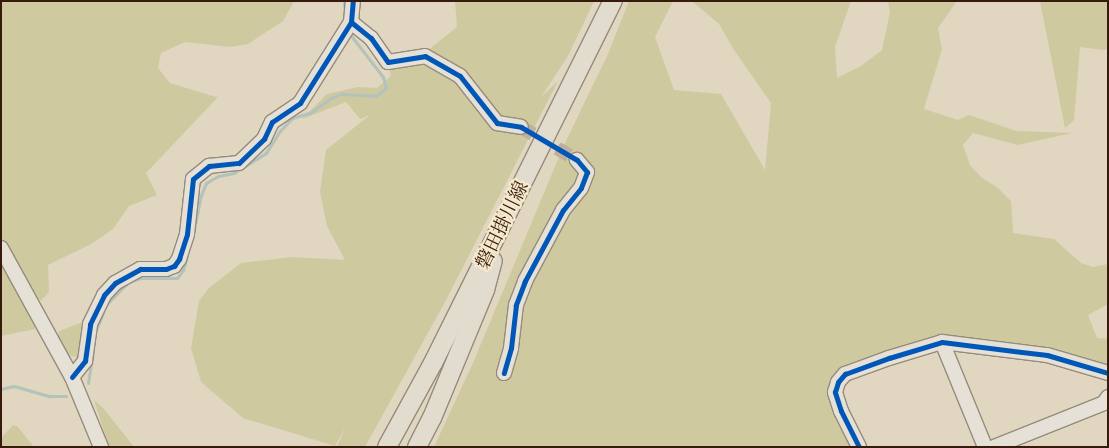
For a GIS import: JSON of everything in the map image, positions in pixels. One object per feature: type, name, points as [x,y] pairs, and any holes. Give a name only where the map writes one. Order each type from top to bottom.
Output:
[{"type":"main road","name":"磐田掛川線","points":[[387,447],[433,363],[613,1]]},
{"type":"main road","points":[[417,447],[432,418],[485,290],[505,220]]},
{"type":"main road","points":[[378,447],[411,390],[433,363]]},
{"type":"street","points":[[72,377],[85,361],[90,324],[104,295],[115,283],[140,269],[166,269],[174,266],[179,259],[187,234],[193,179],[209,166],[239,164],[264,139],[272,122],[300,104],[348,26],[353,1]]},
{"type":"street","points":[[348,26],[371,38],[388,62],[425,56],[460,76],[497,123],[521,128]]},
{"type":"street","points":[[504,373],[511,348],[516,305],[525,281],[563,210],[581,188],[587,172],[577,160]]},
{"type":"street","points":[[1,248],[72,377],[101,447]]},
{"type":"street","points":[[859,447],[834,394],[838,382],[846,374],[942,342],[1047,355],[1108,373]]},
{"type":"street","points":[[942,342],[986,447]]},
{"type":"street","points":[[994,447],[1104,403],[1108,397]]},
{"type":"shaded area","points":[[1,1],[294,1],[283,21],[248,44],[230,47],[185,42],[161,53],[158,68],[170,83],[216,97],[219,96],[146,173],[157,195],[129,206],[113,229],[91,244],[48,265],[49,292],[41,301],[21,283],[34,309],[35,329],[1,336]]},
{"type":"shaded area","points":[[455,1],[594,1],[568,56],[541,97],[558,81],[445,302],[365,447],[337,447],[346,426],[335,446],[243,418],[201,382],[191,348],[199,301],[209,288],[241,263],[292,257],[345,260],[327,226],[320,192],[326,150],[370,115],[360,119],[346,102],[302,119],[327,94],[358,87],[377,88],[391,76],[388,66],[427,51],[457,27]]},
{"type":"shaded area","points":[[629,1],[673,1],[655,37],[674,90],[721,94],[765,170],[771,103],[734,50],[719,24],[692,1],[851,1],[835,47],[837,78],[861,66],[882,50],[890,12],[888,1],[957,1],[938,28],[942,49],[924,109],[958,120],[969,115],[1016,131],[1072,133],[1018,145],[973,133],[963,145],[970,165],[981,177],[998,188],[1011,201],[1013,233],[1054,239],[1081,263],[1093,267],[1108,264],[1108,304],[1088,315],[1097,338],[1108,339],[1108,354],[1104,354],[1108,355],[1108,373],[942,342],[853,372],[835,392],[857,447],[434,447],[473,363],[564,145],[608,54]]},
{"type":"shaded area","points":[[1040,1],[1108,1],[1108,49],[1080,47],[1074,120],[1065,128]]},
{"type":"shaded area","points":[[83,322],[79,358],[68,355],[57,337],[59,331]]},
{"type":"shaded area","points":[[94,400],[104,409],[134,447],[109,447]]},
{"type":"shaded area","points":[[13,425],[17,426],[34,447],[1,447],[1,438]]},
{"type":"waterway","points":[[344,1],[345,23]]},
{"type":"waterway","points":[[194,230],[200,198],[206,183],[218,176],[234,173],[266,153],[280,131],[292,118],[310,113],[331,98],[341,94],[376,96],[386,88],[383,77],[349,33]]},
{"type":"waterway","points":[[131,281],[141,278],[177,278],[183,270],[187,256]]},
{"type":"waterway","points":[[106,305],[126,284]]},
{"type":"waterway","points":[[95,332],[103,313]]},
{"type":"waterway","points":[[88,383],[93,353]]},
{"type":"waterway","points":[[1,389],[14,386],[50,396],[66,396]]},
{"type":"tunnel","points":[[521,127],[577,160]]},
{"type":"cycle path","points":[[72,377],[85,361],[90,324],[104,295],[115,283],[140,269],[166,269],[174,266],[179,259],[187,234],[193,179],[209,166],[239,163],[264,139],[272,122],[300,103],[351,22],[353,1]]},
{"type":"cycle path","points":[[351,22],[371,38],[388,62],[425,56],[460,76],[497,123],[521,127],[577,160],[587,172],[581,188],[563,210],[525,281],[516,305],[511,348],[504,373]]},
{"type":"cycle path","points":[[859,447],[841,411],[835,392],[838,382],[845,374],[942,342],[1047,355],[1108,373]]}]
